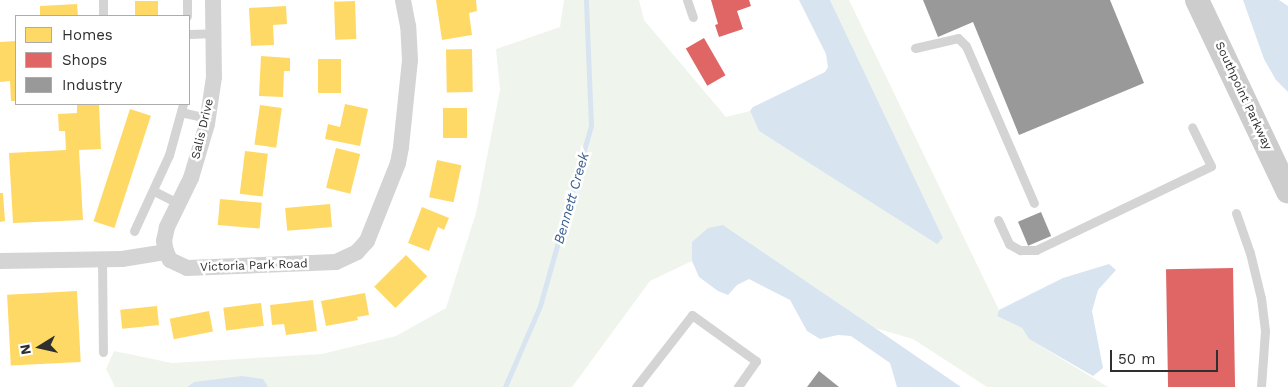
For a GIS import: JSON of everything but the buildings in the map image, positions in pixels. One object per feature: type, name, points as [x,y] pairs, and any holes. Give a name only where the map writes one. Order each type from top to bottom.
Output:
[{"type":"main road","name":"Southpoint Parkway","points":[[1197,0],[1286,180]]},
{"type":"street","name":"Salis Drive","points":[[166,252],[164,241],[167,227],[191,178],[208,118],[214,77],[213,0]]},
{"type":"street","name":"Victoria Park Road","points":[[166,252],[178,265],[186,268],[238,268],[336,262],[357,252],[367,241],[398,163],[407,107],[410,60],[408,26],[403,0]]},
{"type":"street","points":[[0,261],[122,259],[166,252]]},
{"type":"lane","points":[[103,0],[104,15]]},
{"type":"lane","points":[[187,0],[187,15]]},
{"type":"lane","points":[[687,0],[693,17]]},
{"type":"lane","points":[[190,34],[214,34]]},
{"type":"lane","points":[[915,48],[958,38],[966,46],[1034,203]]},
{"type":"lane","points":[[134,231],[169,155],[182,108],[208,118]]},
{"type":"lane","points":[[998,220],[1009,244],[1020,250],[1036,250],[1211,166],[1192,128]]},
{"type":"lane","points":[[154,191],[178,203]]},
{"type":"lane","points":[[1236,213],[1250,253],[1261,298],[1265,331],[1261,387]]},
{"type":"lane","points":[[102,260],[103,352]]},
{"type":"lane","points":[[636,387],[692,315],[756,361],[738,387]]},
{"type":"shaded area","points":[[564,0],[639,0],[644,20],[726,117],[750,111],[759,131],[937,243],[943,238],[830,0],[849,0],[999,310],[997,316],[1022,328],[1029,339],[1108,387],[987,387],[913,339],[875,328],[723,225],[692,242],[692,261],[650,281],[572,387],[268,387],[194,382],[187,387],[115,387],[106,369],[114,351],[172,363],[322,354],[396,336],[446,308],[476,213],[500,90],[496,49],[560,27]]},
{"type":"shaded area","points":[[799,0],[830,0],[943,238],[937,244],[759,131],[750,111],[753,107],[825,72],[828,67],[826,54]]},
{"type":"shaded area","points":[[1243,0],[1279,0],[1288,6],[1288,92],[1276,80],[1264,59]]},
{"type":"shaded area","points":[[723,225],[961,387],[897,387],[890,363],[851,336],[838,335],[820,339],[807,331],[790,300],[749,279],[737,285],[728,295],[718,291],[699,277],[692,261],[692,242],[708,228]]},
{"type":"shaded area","points":[[1109,264],[1116,270],[1098,290],[1092,311],[1103,368],[1093,376],[1029,339],[1022,328],[997,316],[999,310],[1063,278]]},
{"type":"shaded area","points":[[242,376],[263,379],[268,387],[187,387],[194,382]]},
{"type":"waterway","name":"Bennett Creek","points":[[505,387],[540,306],[591,126],[586,0]]}]
